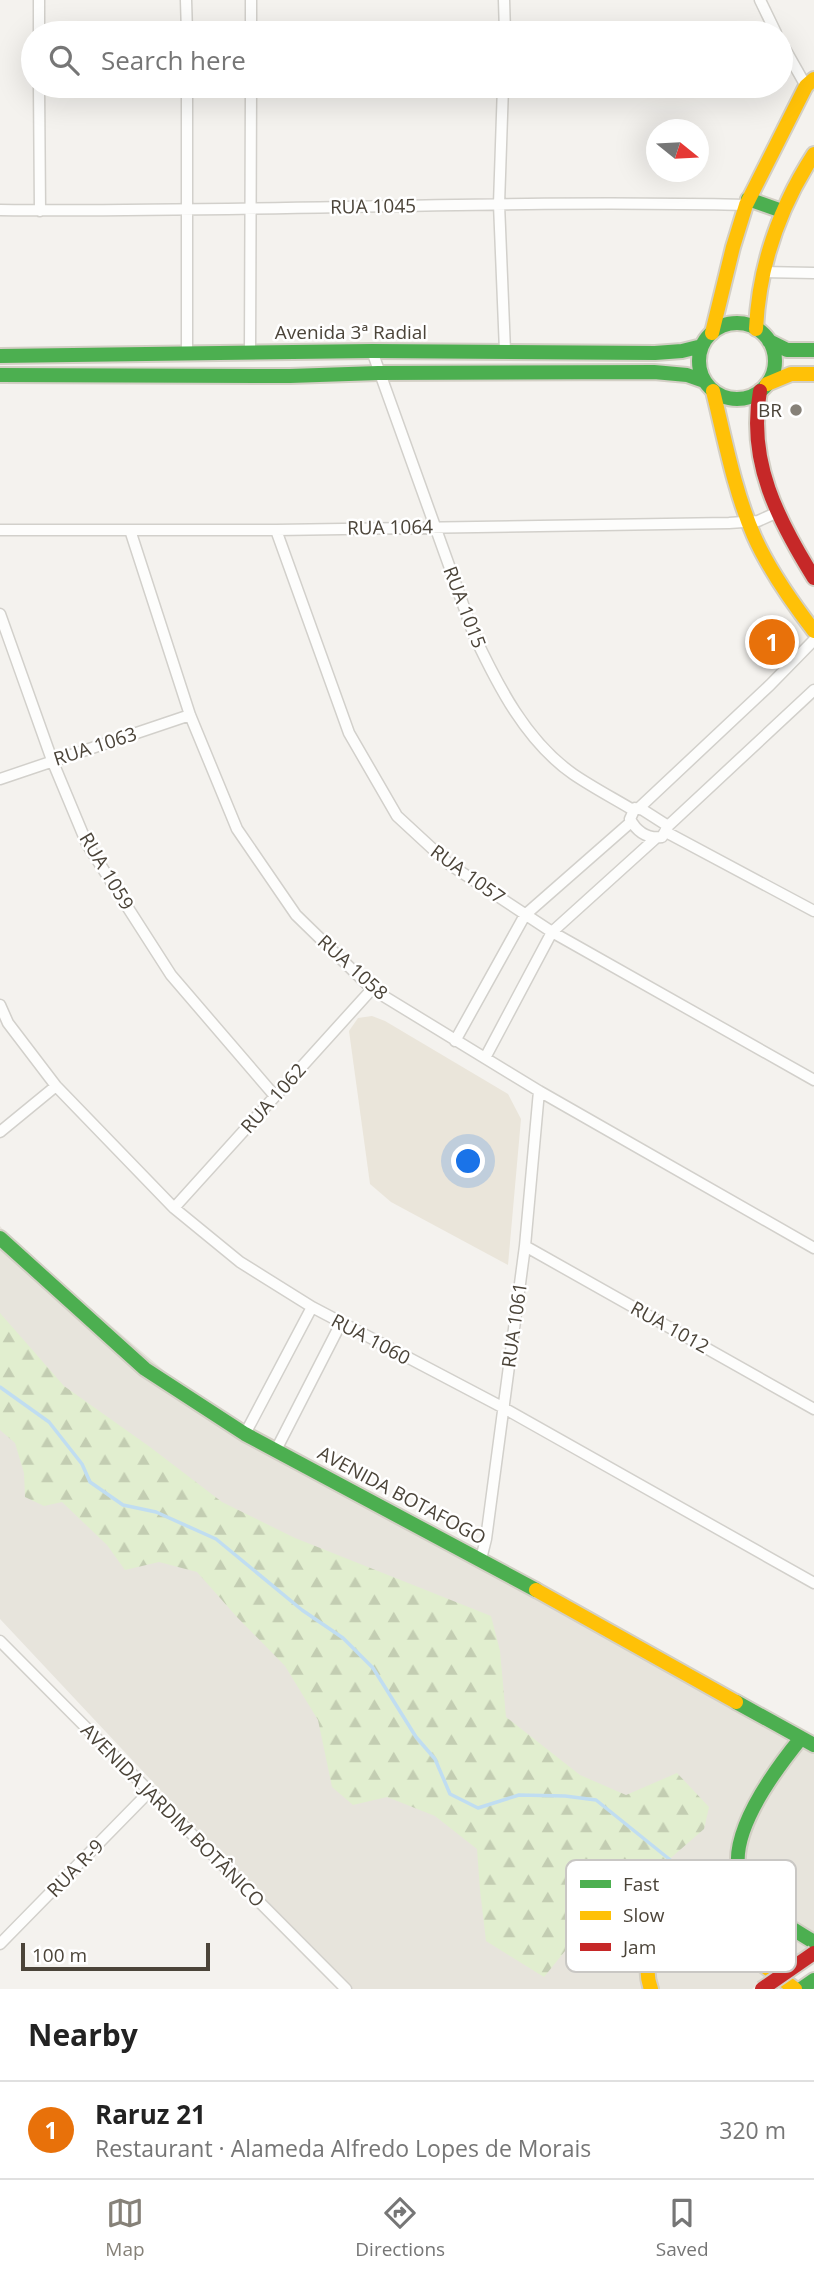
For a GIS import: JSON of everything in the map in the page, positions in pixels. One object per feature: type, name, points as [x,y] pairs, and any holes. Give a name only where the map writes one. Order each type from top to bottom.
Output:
[{"type":"main road","points":[[712,333],[747,202],[810,83]]},
{"type":"main road","points":[[756,329],[762,272],[771,240],[782,212],[814,154]]},
{"type":"main road","points":[[747,202],[782,212]]},
{"type":"main road","points":[[814,349],[787,349],[769,341],[749,325],[735,324],[712,333],[702,346],[699,358],[700,370],[709,386],[749,522],[778,582],[814,631]]},
{"type":"main road","points":[[769,341],[774,363],[755,415],[756,433],[765,476],[778,512],[814,578]]},
{"type":"main road","name":"Avenida 3ª Radial","points":[[0,356],[372,351],[654,353],[702,346]]},
{"type":"main road","points":[[250,352],[257,366],[290,376]]},
{"type":"main road","points":[[38,374],[57,368],[177,366],[184,362],[187,353]]},
{"type":"main road","points":[[0,375],[290,376],[654,372],[687,375],[729,398],[737,399],[751,396],[791,374],[814,374]]},
{"type":"main road","name":"AVENIDA BOTAFOGO","points":[[0,1239],[145,1369],[245,1434],[481,1559],[808,1742]]},
{"type":"main road","points":[[738,1860],[738,1849],[748,1819],[787,1755],[808,1742]]},
{"type":"main road","points":[[796,1930],[814,1942]]},
{"type":"main road","points":[[796,1965],[814,1953]]},
{"type":"main road","points":[[648,1972],[652,1989]]},
{"type":"main road","points":[[772,1972],[795,1989]]},
{"type":"main road","points":[[762,1989],[787,1972]]},
{"type":"main road","points":[[801,1989],[814,1980]]},
{"type":"street","points":[[39,0],[39,21]]},
{"type":"street","points":[[186,0],[187,21]]},
{"type":"street","points":[[251,0],[251,21]]},
{"type":"street","points":[[505,0],[505,21]]},
{"type":"street","points":[[760,0],[770,21]]},
{"type":"street","points":[[793,59],[810,83]]},
{"type":"street","points":[[39,98],[40,211]]},
{"type":"street","points":[[187,98],[187,353]]},
{"type":"street","points":[[250,352],[251,98]]},
{"type":"street","points":[[503,98],[499,204],[505,351]]},
{"type":"street","name":"RUA 1045","points":[[0,210],[747,202]]},
{"type":"street","points":[[762,272],[814,273]]},
{"type":"street","name":"RUA 1015","points":[[372,351],[474,635],[512,709],[541,745],[571,773],[667,829]]},
{"type":"street","name":"RUA 1064","points":[[0,530],[276,530],[749,522],[778,512]]},
{"type":"street","name":"RUA 1058","points":[[130,530],[190,715],[237,829],[296,915],[372,989],[539,1091],[814,1248]]},
{"type":"street","name":"RUA 1057","points":[[276,530],[349,733],[397,816],[449,864],[552,933],[814,1080]]},
{"type":"street","name":"RUA 1059","points":[[0,614],[52,760],[87,844],[171,975],[274,1095]]},
{"type":"street","points":[[814,640],[770,685],[636,809],[630,817],[631,822],[639,832],[656,838],[662,837],[667,829],[814,690]]},
{"type":"street","name":"RUA 1063","points":[[0,779],[190,715]]},
{"type":"street","points":[[455,1041],[525,915],[631,822]]},
{"type":"street","points":[[667,829],[814,911]]},
{"type":"street","points":[[485,1058],[552,933],[656,838]]},
{"type":"street","name":"RUA 1062","points":[[174,1208],[372,989]]},
{"type":"street","name":"RUA 1060","points":[[0,1005],[8,1023],[56,1086],[174,1208],[240,1262],[312,1307],[502,1407],[814,1583]]},
{"type":"street","points":[[0,1132],[56,1086]]},
{"type":"street","name":"RUA 1061","points":[[481,1559],[486,1539],[525,1246],[539,1091]]},
{"type":"street","name":"RUA 1012","points":[[525,1246],[814,1409]]},
{"type":"street","points":[[245,1434],[312,1307]]},
{"type":"street","points":[[276,1450],[341,1323]]},
{"type":"street","name":"AVENIDA JARDIM BOTÂNICO","points":[[0,1642],[346,1989]]},
{"type":"street","name":"RUA R-9","points":[[0,1944],[149,1792]]},
{"type":"shaded area","points":[[372,1016],[385,1021],[508,1094],[521,1119],[508,1265],[391,1202],[370,1184],[349,1031],[358,1018]]},
{"type":"shaded area","points":[[0,1226],[11,1240],[189,1392],[814,1750],[814,1946],[796,1958],[796,1860],[566,1860],[566,1972],[777,1972],[752,1989],[347,1989],[0,1619]]},
{"type":"green space","points":[[0,1313],[64,1386],[222,1502],[295,1538],[491,1616],[500,1651],[506,1717],[580,1775],[626,1795],[677,1773],[709,1807],[704,1829],[668,1860],[566,1860],[566,1950],[544,1977],[486,1941],[477,1849],[435,1816],[387,1797],[353,1805],[332,1787],[318,1720],[285,1666],[197,1572],[159,1562],[125,1570],[107,1545],[62,1502],[44,1506],[25,1497],[24,1473],[15,1443],[0,1430]]},
{"type":"waterway","points":[[0,1387],[49,1422],[82,1464],[90,1482],[123,1505],[156,1512],[216,1539],[302,1610],[343,1638],[373,1668],[416,1737],[435,1759],[450,1794],[478,1808],[519,1795],[596,1800],[670,1860]]},
{"type":"waterway","points":[[796,1954],[800,1957]]},
{"type":"traffic: fast","points":[[748,199],[782,211]]},
{"type":"traffic: fast","points":[[737,323],[751,326],[764,334],[772,347],[775,361],[772,375],[764,388],[751,396],[737,399],[723,396],[710,388],[702,375],[699,361],[702,347],[710,334],[723,326],[737,323]]},
{"type":"traffic: fast","points":[[769,341],[787,350],[814,350]]},
{"type":"traffic: fast","points":[[0,356],[372,351],[655,353],[702,346]]},
{"type":"traffic: fast","points":[[0,375],[290,376],[654,372],[687,375],[704,381]]},
{"type":"traffic: fast","points":[[0,1238],[145,1369],[245,1434],[536,1590]]},
{"type":"traffic: fast","points":[[736,1702],[814,1745]]},
{"type":"traffic: fast","points":[[738,1860],[739,1847],[754,1807],[765,1787],[801,1738]]},
{"type":"traffic: fast","points":[[796,1930],[814,1942]]},
{"type":"traffic: fast","points":[[801,1989],[814,1980]]},
{"type":"traffic: slow","points":[[712,333],[746,205],[806,86],[814,79]]},
{"type":"traffic: slow","points":[[756,329],[761,282],[773,237],[791,195],[814,154]]},
{"type":"traffic: slow","points":[[767,384],[791,374],[814,374]]},
{"type":"traffic: slow","points":[[713,391],[735,483],[754,536],[781,585],[814,631]]},
{"type":"traffic: slow","points":[[536,1590],[736,1702]]},
{"type":"traffic: slow","points":[[648,1972],[651,1989]]},
{"type":"traffic: slow","points":[[772,1972],[795,1989]]},
{"type":"traffic: jam","points":[[760,391],[757,417],[762,466],[778,512],[814,578]]},
{"type":"traffic: jam","points":[[796,1965],[814,1953]]},
{"type":"traffic: jam","points":[[762,1989],[787,1972]]},
{"type":"place","name":"BR","points":[[796,410]]},
{"type":"place","name":"Raruz 21","points":[[772,642]]}]
